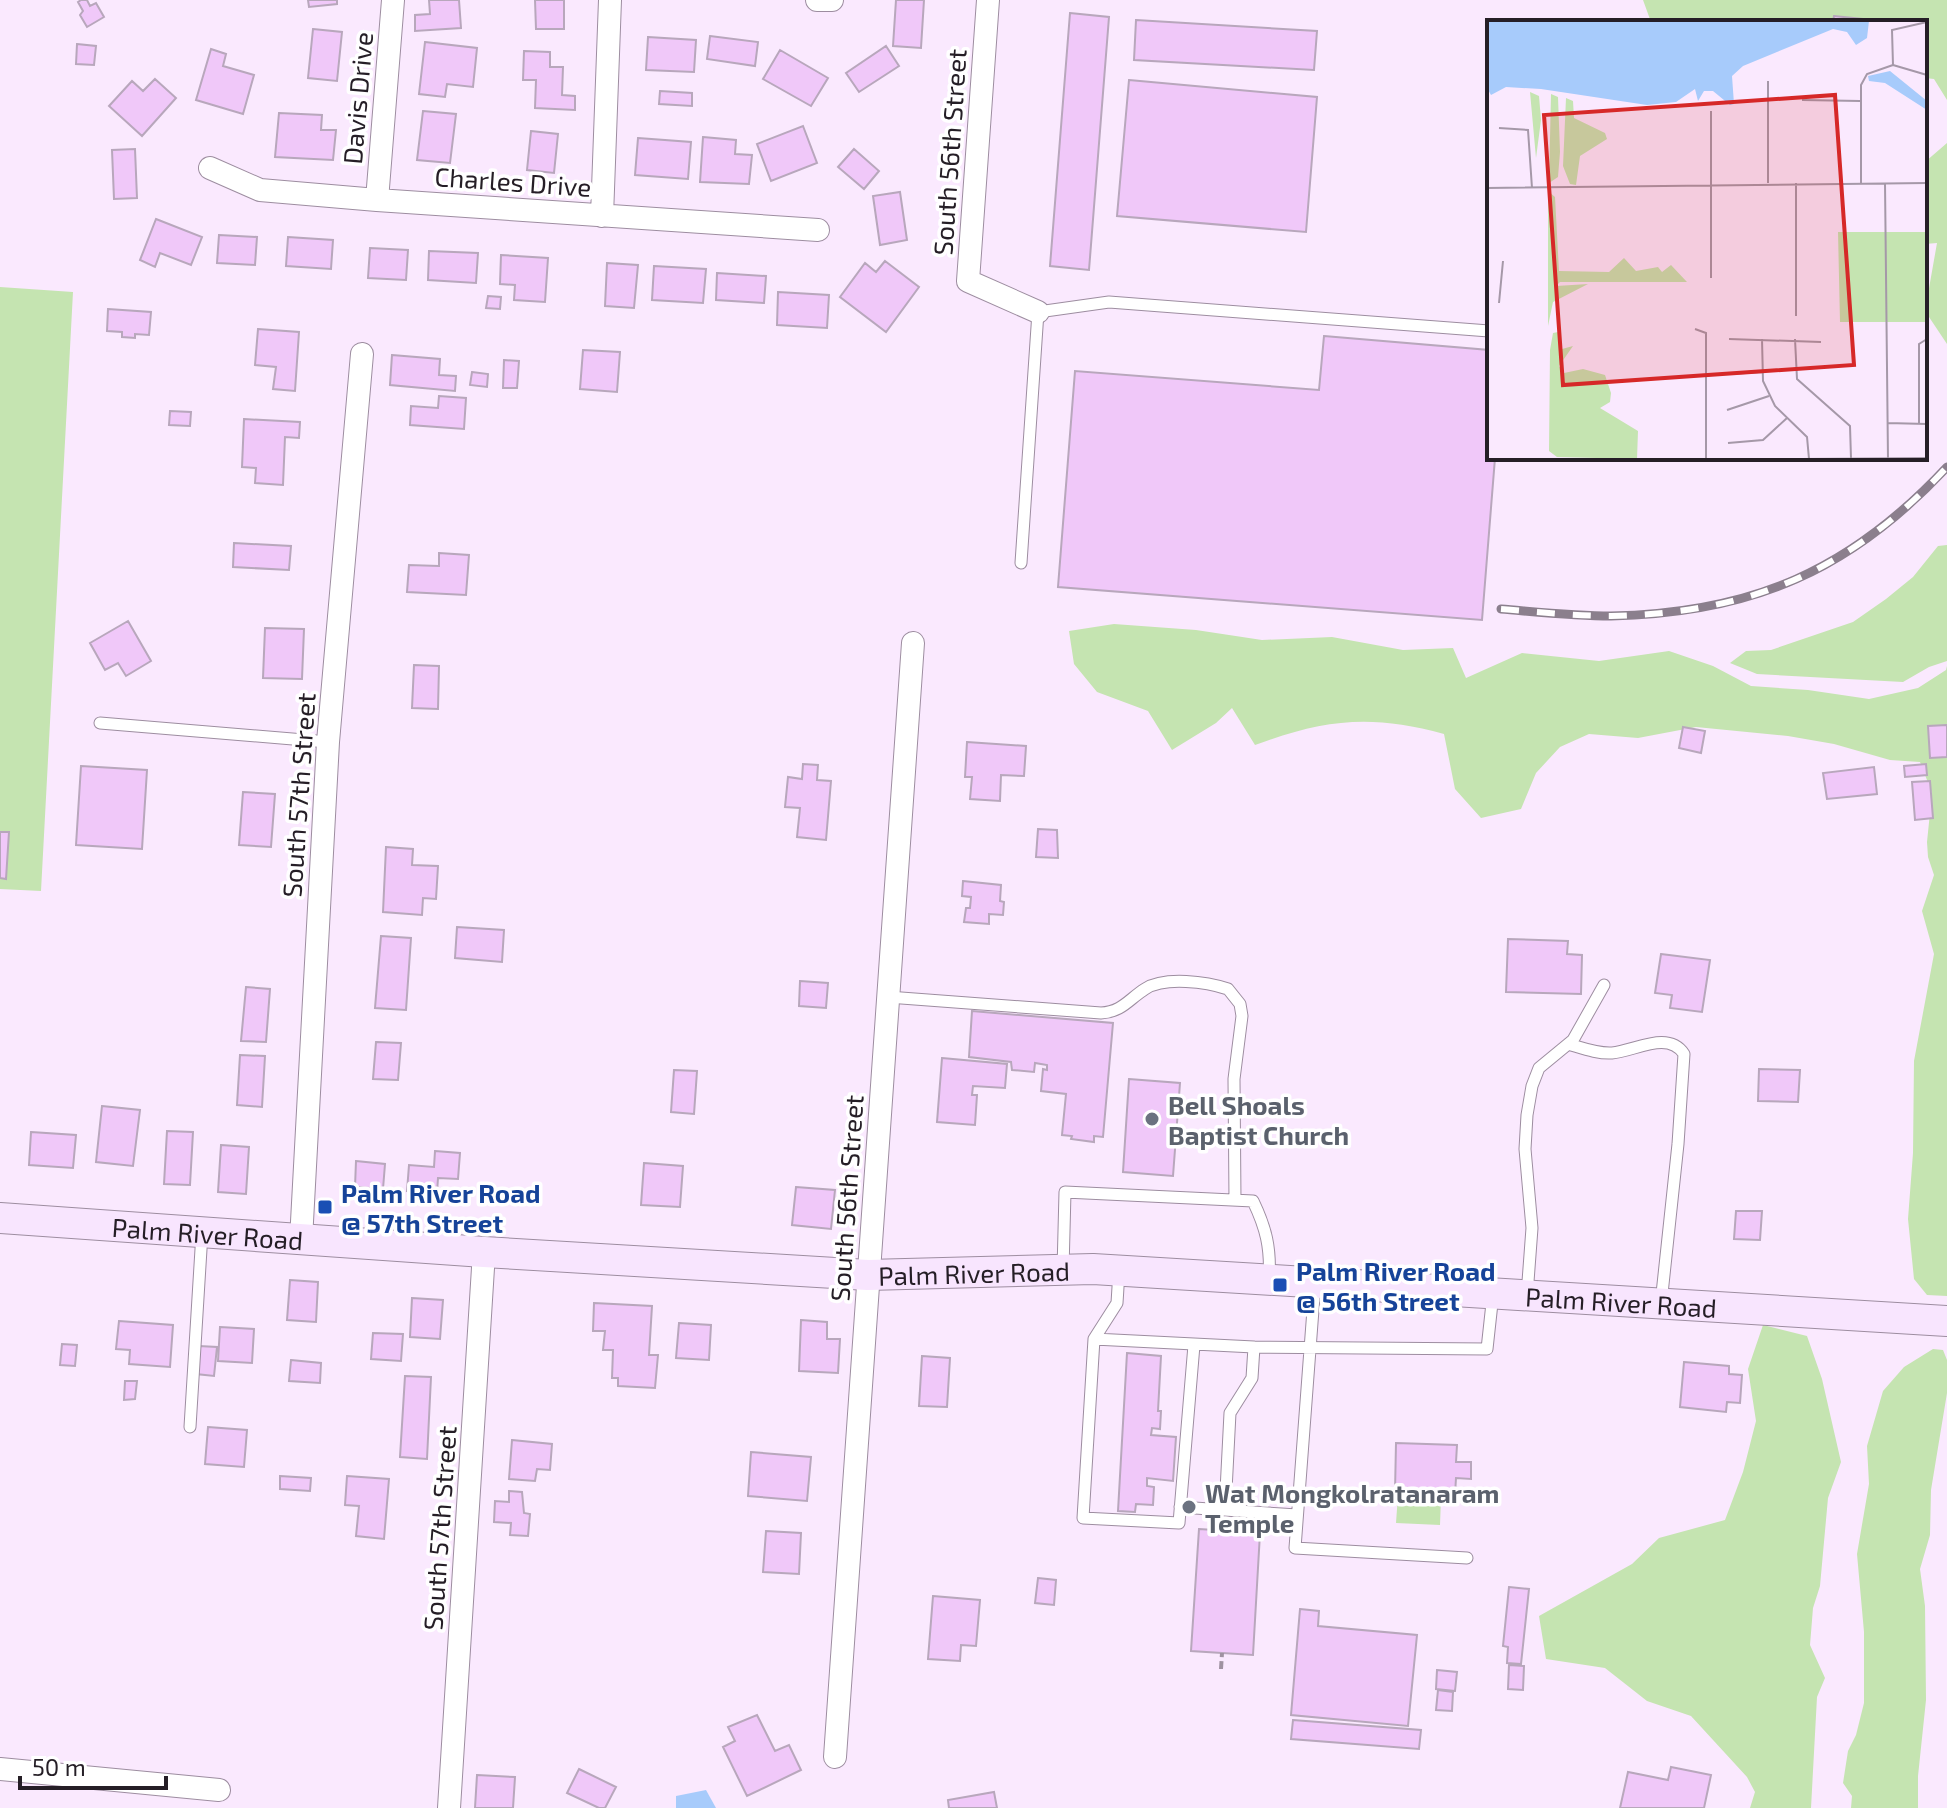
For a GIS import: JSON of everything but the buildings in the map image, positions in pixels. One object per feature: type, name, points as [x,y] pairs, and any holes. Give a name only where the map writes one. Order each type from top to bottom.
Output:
[{"type":"street","name":"Davis Drive","points":[[377,200],[393,0]]},
{"type":"street","points":[[602,216],[610,0]]},
{"type":"street","points":[[817,0],[832,0]]},
{"type":"street","name":"South 56th Street","points":[[988,0],[968,281],[1038,312]]},
{"type":"street","name":"Charles Drive","points":[[210,168],[260,190],[818,230]]},
{"type":"street","name":"South 57th Street","points":[[301,1240],[328,742],[362,354]]},
{"type":"street","name":"South 56th Street","points":[[835,1757],[913,643]]},
{"type":"street","name":"Palm River Road","points":[[0,1218],[868,1275],[1119,1270],[1947,1321]]},
{"type":"street","name":"South 57th Street","points":[[449,1808],[484,1252]]},
{"type":"street","points":[[0,1769],[219,1790]]},
{"type":"lane","points":[[1021,563],[1038,312],[1109,302],[1487,331]]},
{"type":"lane","points":[[100,723],[328,742]]},
{"type":"lane","points":[[888,997],[1101,1013],[1117,1010],[1156,984],[1178,982],[1228,989],[1240,1004],[1242,1016],[1234,1079],[1235,1200]]},
{"type":"lane","points":[[1527,1295],[1532,1228],[1526,1172],[1527,1115],[1539,1068],[1568,1044],[1604,985]]},
{"type":"lane","points":[[1568,1044],[1610,1053],[1668,1041],[1678,1045],[1684,1054],[1661,1304]]},
{"type":"lane","points":[[1063,1270],[1065,1192],[1253,1201],[1267,1228],[1271,1253],[1269,1279]]},
{"type":"lane","points":[[190,1427],[202,1233]]},
{"type":"lane","points":[[1119,1270],[1117,1303],[1094,1339],[1083,1518],[1179,1523],[1194,1345]]},
{"type":"lane","points":[[1315,1282],[1295,1548],[1467,1558]]},
{"type":"lane","points":[[1094,1339],[1254,1347],[1487,1349],[1493,1293]]},
{"type":"lane","points":[[1225,1510],[1230,1413],[1252,1378],[1254,1347]]},
{"type":"lane","points":[[1180,1507],[1297,1515]]},
{"type":"path","points":[[1221,1669],[1222,1653]]},
{"type":"green space","points":[[1643,0],[1947,0],[1947,100],[1934,79],[1927,78],[1927,20],[1650,20]]},
{"type":"green space","points":[[1947,143],[1947,344],[1927,314],[1937,243],[1927,244],[1927,160]]},
{"type":"green space","points":[[0,287],[73,292],[41,891],[0,889]]},
{"type":"green space","points":[[1947,545],[1947,661],[1903,682],[1757,674],[1730,663],[1746,651],[1771,650],[1853,622],[1913,577],[1938,546]]},
{"type":"green space","points":[[1114,624],[1196,630],[1262,640],[1332,637],[1403,650],[1453,648],[1466,678],[1522,653],[1599,661],[1669,651],[1713,666],[1751,686],[1869,699],[1918,688],[1946,670],[1947,666],[1947,1296],[1927,1295],[1914,1279],[1908,1219],[1913,1153],[1914,1061],[1934,954],[1922,911],[1934,875],[1927,842],[1932,793],[1920,762],[1890,760],[1834,744],[1788,736],[1696,727],[1638,738],[1589,734],[1560,747],[1536,773],[1521,809],[1481,818],[1455,789],[1444,734],[1418,728],[1348,722],[1304,730],[1255,745],[1232,708],[1216,723],[1172,750],[1148,711],[1097,692],[1074,664],[1069,631]]},
{"type":"green space","points":[[1763,1325],[1807,1336],[1822,1379],[1841,1462],[1828,1498],[1820,1586],[1813,1608],[1810,1645],[1825,1678],[1817,1697],[1811,1808],[1750,1808],[1755,1792],[1747,1777],[1691,1716],[1647,1701],[1605,1668],[1546,1659],[1539,1616],[1632,1564],[1659,1538],[1725,1520],[1743,1472],[1756,1421],[1748,1369]]},
{"type":"green space","points":[[1933,1349],[1943,1350],[1947,1360],[1947,1393],[1931,1490],[1930,1535],[1920,1569],[1925,1606],[1926,1700],[1918,1808],[1851,1808],[1852,1796],[1843,1783],[1848,1751],[1856,1735],[1864,1703],[1864,1632],[1857,1554],[1869,1484],[1867,1446],[1883,1391],[1904,1367]]},
{"type":"green space","points":[[1398,1495],[1441,1497],[1440,1525],[1396,1523]]},
{"type":"water","points":[[706,1790],[716,1808],[676,1808],[676,1796]]},
{"type":"railway","points":[[1501,609],[1611,616],[1710,606],[1754,595],[1836,559],[1911,503],[1947,467]]},
{"type":"place","name":"Bell Shoals Baptist Church","points":[[1152,1119]]},
{"type":"place","name":"Palm River Road @ 57th Street","points":[[325,1207]]},
{"type":"place","name":"Palm River Road @ 56th Street","points":[[1280,1285]]},
{"type":"place","name":"Wat Mongkolratanaram Temple","points":[[1189,1507]]}]
